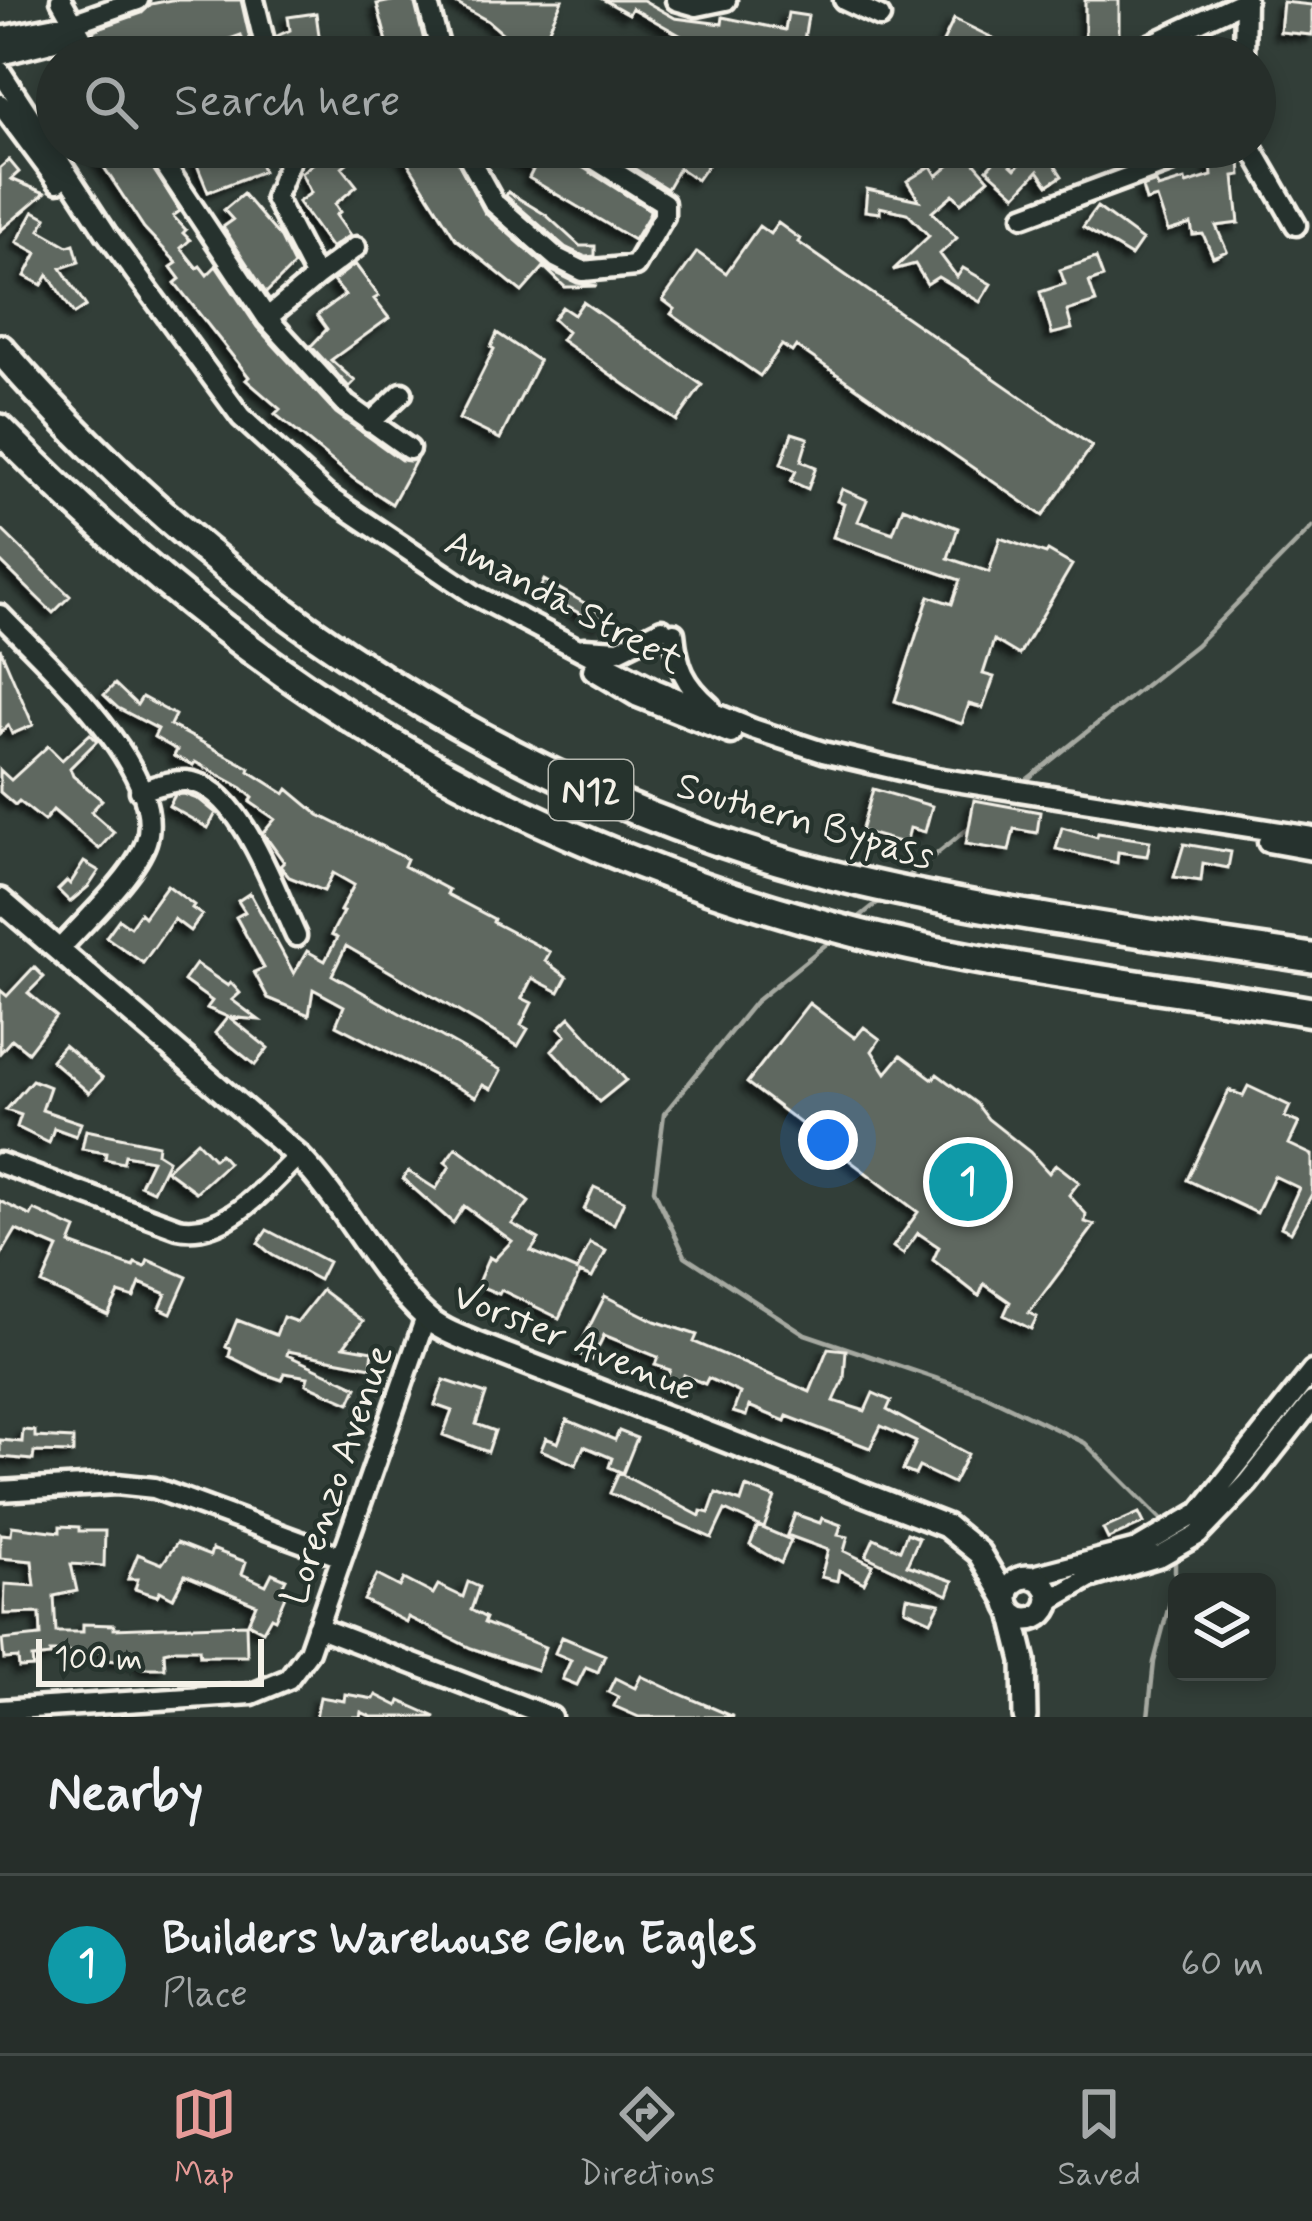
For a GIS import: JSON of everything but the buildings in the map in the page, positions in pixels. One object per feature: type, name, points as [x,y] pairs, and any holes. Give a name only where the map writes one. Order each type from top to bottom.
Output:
[{"type":"highway","name":"Southern Bypass","points":[[0,349],[131,485],[286,615],[425,706],[547,770],[663,820],[853,880],[940,899],[1312,958]]},
{"type":"highway","name":"N12","points":[[0,429],[130,555],[266,663],[406,754],[578,840],[752,904],[859,934],[1312,1012]]},
{"type":"main road","name":"Vorster Avenue","points":[[0,900],[298,1156],[426,1317],[475,1343],[937,1522],[963,1537],[979,1553],[1010,1606],[1024,1661],[1025,1717]]},
{"type":"main road","name":"Vorster Avenue","points":[[979,1553],[1044,1585],[1046,1607],[1024,1661]]},
{"type":"main road","points":[[1025,1578],[1012,1585],[1010,1606],[1027,1619],[1046,1607]]},
{"type":"street","points":[[61,0],[80,36]]},
{"type":"street","points":[[55,36],[138,0]]},
{"type":"street","points":[[254,0],[263,36]]},
{"type":"street","points":[[427,0],[436,36]]},
{"type":"street","points":[[676,0],[697,6],[726,0]]},
{"type":"street","points":[[844,0],[880,17]]},
{"type":"street","points":[[1169,36],[1245,0],[1244,36]]},
{"type":"street","points":[[0,37],[75,29]]},
{"type":"street","points":[[0,55],[36,43]]},
{"type":"street","name":"Amanda Street","points":[[0,71],[32,137]]},
{"type":"street","name":"Amanda Street","points":[[0,104],[36,143]]},
{"type":"street","name":"Amanda Street","points":[[54,168],[226,400],[292,468],[451,580],[568,644],[723,718],[890,770],[1312,837]]},
{"type":"street","points":[[167,168],[267,318],[346,404],[409,449]]},
{"type":"street","points":[[287,168],[275,197],[316,277]]},
{"type":"street","points":[[475,168],[494,203],[557,258],[583,271],[635,266],[664,216],[664,203],[608,168]]},
{"type":"street","points":[[1024,216],[1153,168]]},
{"type":"street","points":[[1263,168],[1296,225]]},
{"type":"street","points":[[267,318],[356,247]]},
{"type":"street","name":"Amanda Street","points":[[122,263],[207,390],[290,476],[458,593],[638,698],[734,735],[884,780],[1312,850]]},
{"type":"street","points":[[370,423],[402,393]]},
{"type":"street","points":[[0,615],[112,734],[149,819],[144,848],[59,950]]},
{"type":"street","points":[[568,644],[620,650],[668,631],[686,683],[723,718]]},
{"type":"street","points":[[140,791],[182,780],[223,800],[240,820],[296,936]]},
{"type":"street","points":[[0,1163],[190,1231],[211,1228],[230,1216],[298,1156]]},
{"type":"street","name":"Lorenzo Avenue","points":[[0,1710],[252,1694],[271,1689],[295,1672],[317,1627],[426,1317]]},
{"type":"street","points":[[1205,1518],[1312,1371]]},
{"type":"street","points":[[1046,1607],[1089,1578],[1157,1548],[1205,1518],[1312,1402]]},
{"type":"street","points":[[0,1491],[116,1484],[154,1488],[339,1556]]},
{"type":"street","points":[[1025,1578],[1157,1548]]},
{"type":"street","points":[[317,1627],[551,1717]]},
{"type":"waterway","points":[[1020,785],[1196,645],[1312,527]]},
{"type":"waterway","points":[[904,880],[970,827]]},
{"type":"waterway","points":[[853,922],[882,899]]},
{"type":"waterway","points":[[835,937],[755,1002],[664,1114],[654,1190],[685,1256],[805,1334],[985,1395],[1085,1443],[1165,1523]]},
{"type":"waterway","points":[[1148,1717],[1154,1662],[1175,1583],[1175,1555]]},
{"type":"place","name":"Builders Warehouse Glen Eagles","points":[[968,1182]]}]
